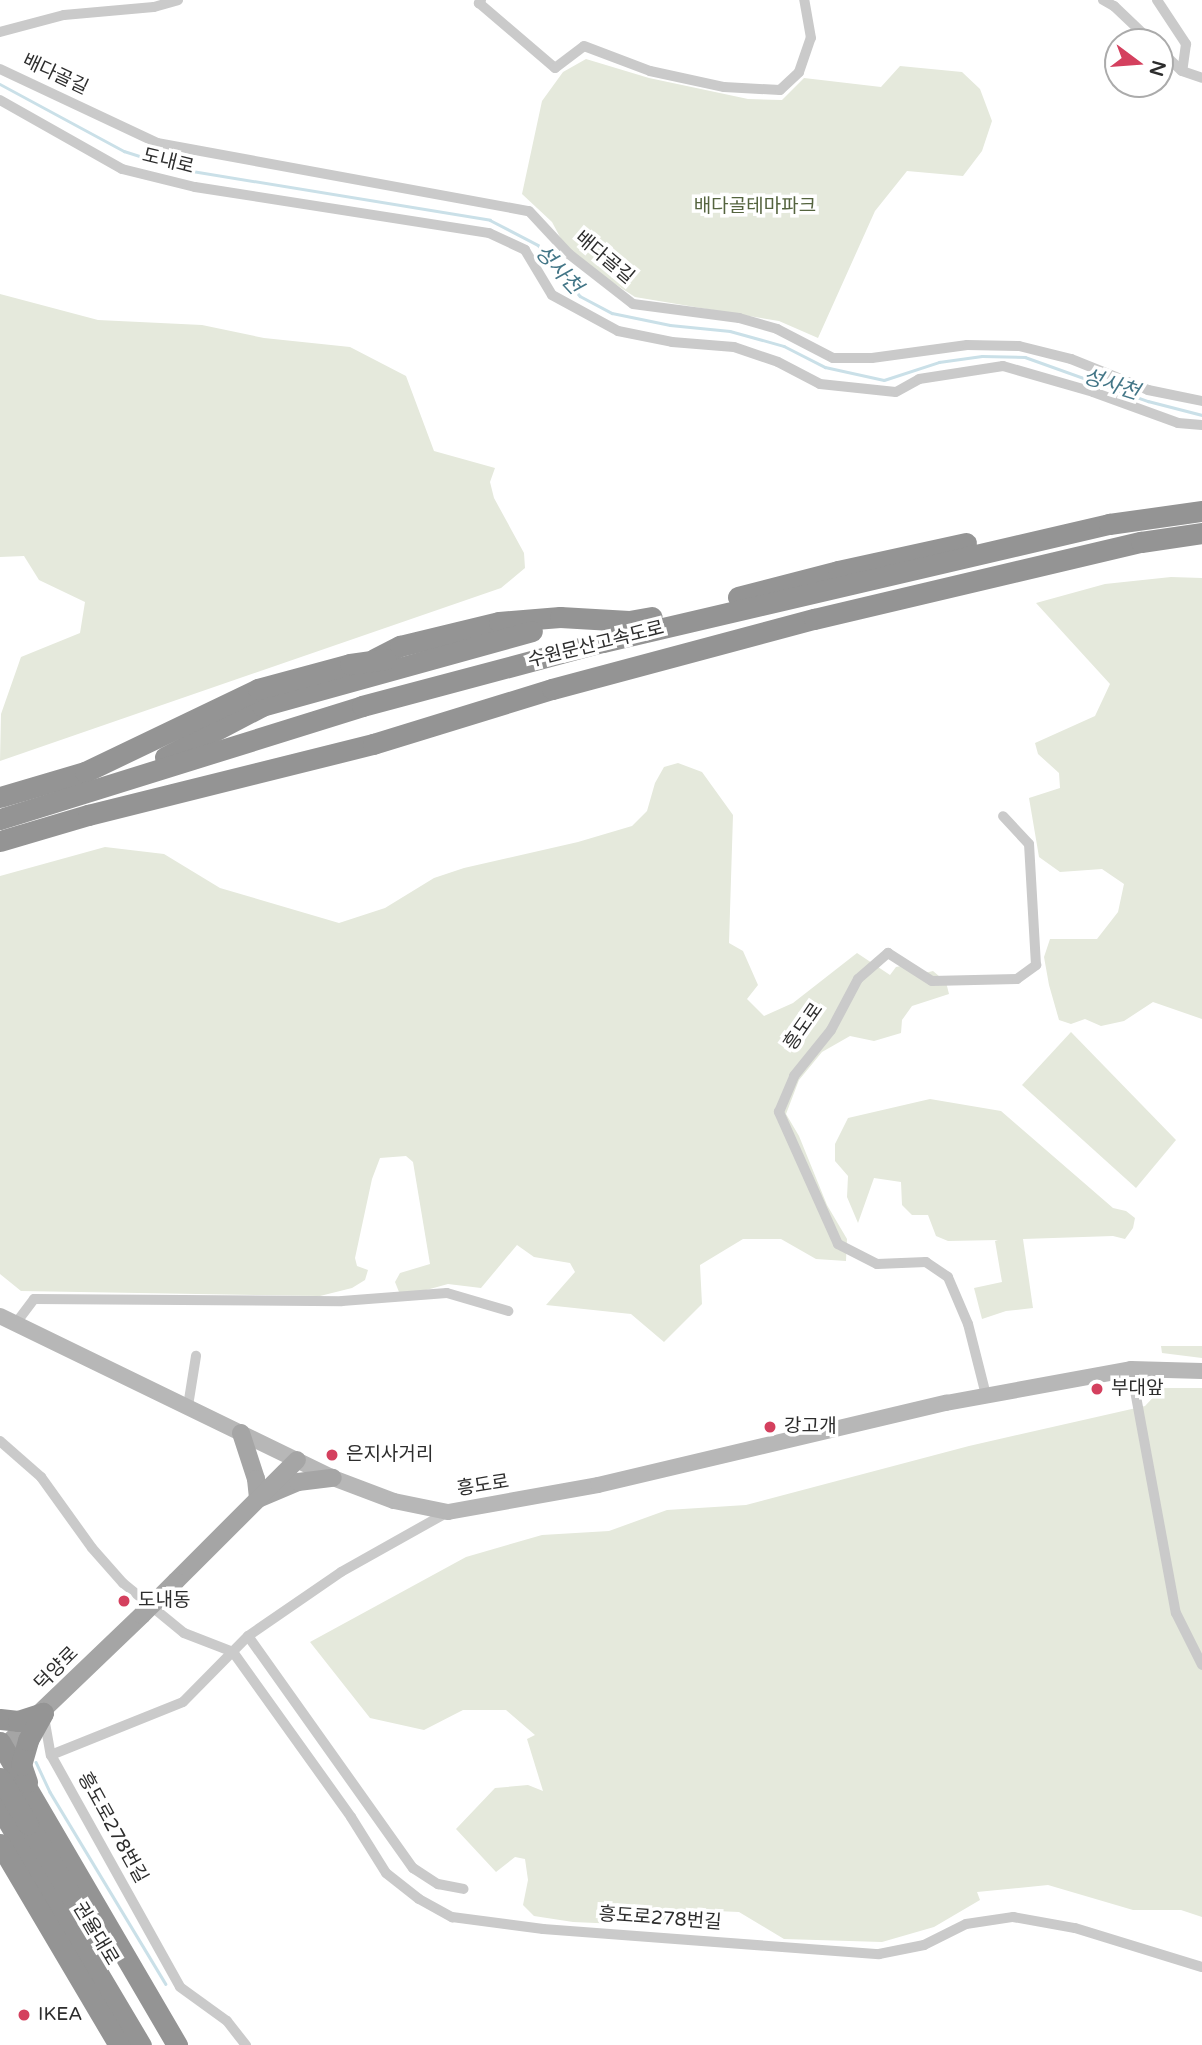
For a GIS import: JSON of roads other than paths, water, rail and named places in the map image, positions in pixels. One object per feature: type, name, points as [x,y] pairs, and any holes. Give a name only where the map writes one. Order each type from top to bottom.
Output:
[{"type":"highway","points":[[1096,521],[1157,506],[1202,505]]},
{"type":"highway","name":"수원문산고속도로","points":[[0,819],[362,706],[589,645],[952,554],[1096,521],[1202,510]]},
{"type":"highway","name":"수원문산고속도로","points":[[0,841],[88,815],[373,744],[552,689],[931,590],[1140,542],[1202,533]]},
{"type":"highway","points":[[0,797],[85,772],[258,689],[374,659],[400,646],[468,627],[560,617],[629,621],[649,618],[952,554]]},
{"type":"highway","points":[[100,787],[262,706],[532,631],[507,632],[398,658],[374,659]]},
{"type":"highway","points":[[0,1719],[18,1721],[43,1713]]},
{"type":"highway","points":[[33,1800],[21,1765],[28,1740],[43,1713]]},
{"type":"highway","points":[[1,1747],[177,2045]]},
{"type":"highway","points":[[0,1778],[14,1832]]},
{"type":"highway","points":[[0,1795],[10,1788],[33,1800]]},
{"type":"highway","points":[[0,1808],[119,2045]]},
{"type":"highway","name":"권율대로","points":[[14,1832],[141,2045]]},
{"type":"highway","name":"권율대로","points":[[14,1832],[161,2045]]},
{"type":"main road","points":[[242,1433],[256,1479],[258,1499]]},
{"type":"main road","points":[[258,1499],[297,1460]]},
{"type":"main road","points":[[258,1499],[298,1482],[333,1478]]},
{"type":"main road","name":"덕양로","points":[[1,1747],[43,1713],[258,1499]]},
{"type":"street","name":"배다골길","points":[[0,32],[64,15],[154,7],[178,0]]},
{"type":"street","points":[[481,0],[480,2],[555,68],[584,46],[663,74],[724,87],[780,90],[799,72],[811,38],[804,0]]},
{"type":"street","points":[[1103,0],[1114,6],[1137,28]]},
{"type":"street","points":[[1157,0],[1186,44],[1182,71]]},
{"type":"street","points":[[1174,63],[1182,71],[1202,78]]},
{"type":"street","name":"배다골길","points":[[0,69],[157,143],[529,211],[569,254],[633,304],[739,318],[777,329],[833,358],[872,358],[967,345],[1019,346],[1071,359],[1148,390],[1202,401]]},
{"type":"street","name":"도내로","points":[[0,100],[122,169],[195,187],[489,233],[525,250],[552,295],[618,331],[672,342],[734,347],[778,362],[820,384],[896,392],[919,379],[1003,366],[1093,392],[1178,423],[1202,425]]},
{"type":"street","name":"흥도로","points":[[986,1395],[968,1324],[948,1277],[926,1262],[877,1264],[838,1244],[779,1112],[794,1076],[831,1030],[858,979],[888,953],[932,981],[1017,979],[1036,965],[1029,844],[1003,816]]},
{"type":"street","points":[[16,1323],[34,1299],[342,1301],[447,1293],[508,1311]]},
{"type":"street","name":"흥도로","points":[[0,1316],[333,1478],[394,1502],[448,1512],[598,1485],[986,1395],[1131,1369],[1202,1371]]},
{"type":"street","points":[[188,1406],[196,1356]]},
{"type":"street","points":[[1131,1369],[1176,1613],[1202,1665]]},
{"type":"street","points":[[0,1441],[41,1477],[92,1548],[123,1583],[184,1633],[233,1652]]},
{"type":"street","name":"흥도로278번길","points":[[51,1755],[183,1702],[248,1636],[341,1572],[448,1512]]},
{"type":"street","points":[[248,1636],[413,1868],[439,1884],[464,1889]]},
{"type":"street","name":"흥도로278번길","points":[[233,1652],[351,1817],[386,1873],[419,1899],[452,1917],[543,1929],[879,1954],[924,1945],[966,1924],[1013,1917],[1074,1928],[1202,1967]]},
{"type":"street","name":"흥도로278번길","points":[[43,1713],[51,1755],[180,1987],[227,2021],[246,2045]]},
{"type":"waterway","name":"성사천","points":[[0,84],[124,151],[180,169],[490,220],[538,245],[580,296],[612,313],[670,325],[730,331],[784,346],[825,367],[884,380],[939,362],[982,356],[1025,357],[1148,401],[1202,415]]},
{"type":"waterway","points":[[36,1762],[50,1792],[166,1984]]},
{"type":"place","name":"부대앞","points":[[1097,1389]]},
{"type":"place","name":"강고개","points":[[770,1427]]},
{"type":"place","name":"은지사거리","points":[[332,1455]]},
{"type":"place","name":"도내동","points":[[124,1601]]},
{"type":"place","name":"IKEA","points":[[24,2015]]},
{"type":"park label","name":"배다골테마파크","points":[[755,207]]}]
